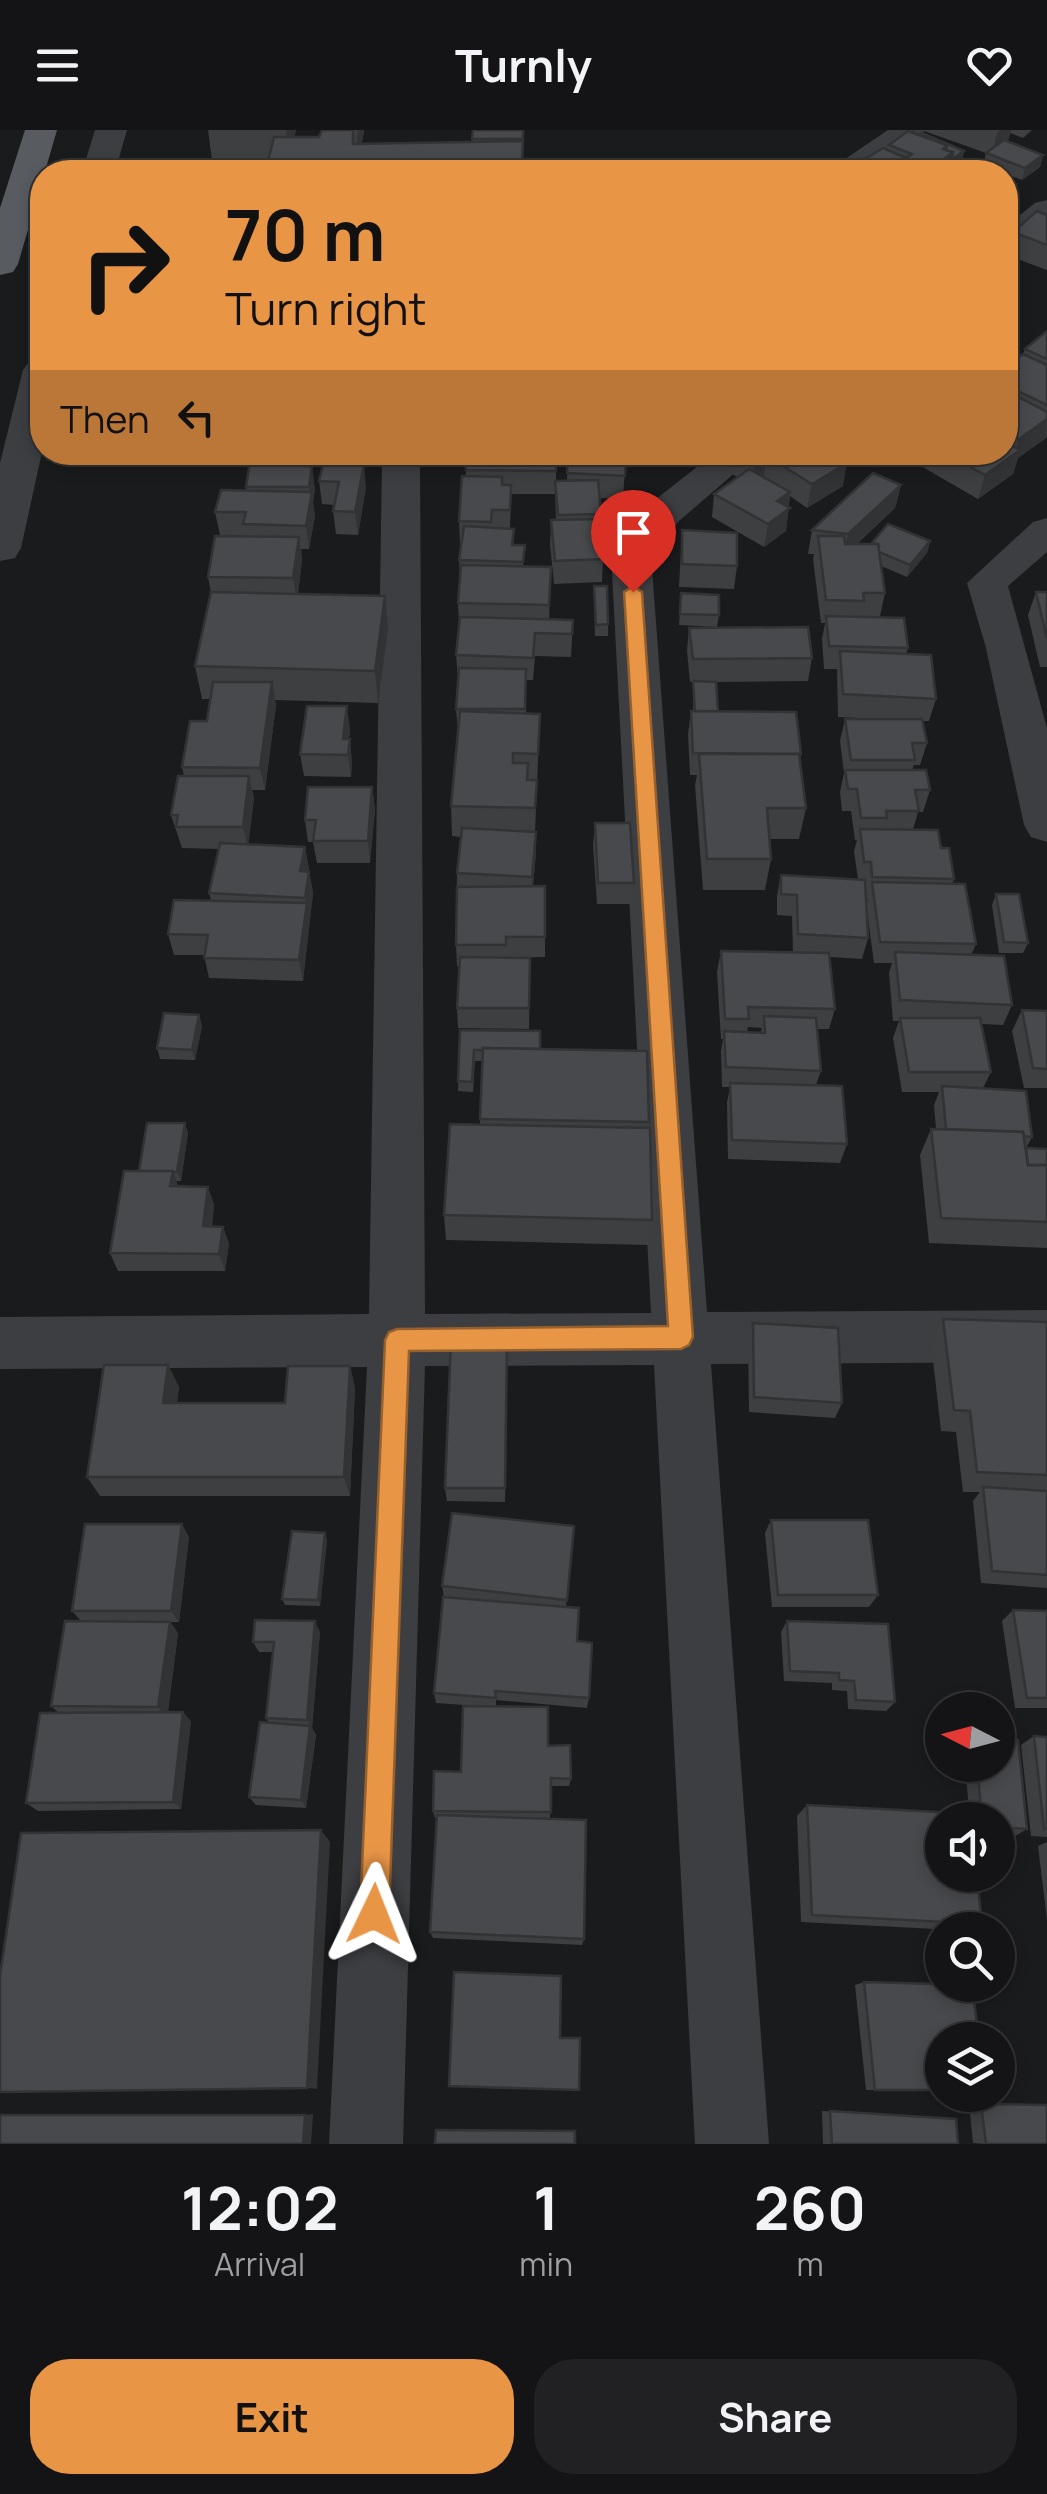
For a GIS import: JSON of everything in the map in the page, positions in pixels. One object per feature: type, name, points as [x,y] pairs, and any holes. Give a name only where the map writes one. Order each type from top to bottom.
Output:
[{"type":"main road","points":[[32,160],[41,130]]},
{"type":"main road","points":[[0,264],[30,166]]},
{"type":"street","points":[[102,160],[111,130]]},
{"type":"street","points":[[861,160],[910,130]]},
{"type":"street","points":[[1018,233],[1047,210]]},
{"type":"street","points":[[0,548],[30,421]]},
{"type":"street","points":[[366,2144],[397,1340],[401,465]]},
{"type":"street","points":[[724,465],[666,512],[631,553],[732,2144]]},
{"type":"street","points":[[1047,531],[987,583],[1007,648],[1047,825]]},
{"type":"street","points":[[0,1343],[1047,1336]]},
{"type":"building","points":[[322,130],[353,130],[353,144],[523,141],[522,160],[268,160],[274,137],[319,137]]},
{"type":"building","points":[[473,130],[523,130],[523,139],[472,139]]},
{"type":"building","points":[[908,131],[947,145],[943,149],[953,152],[943,160],[864,160],[883,148],[906,158],[912,154],[889,145]]},
{"type":"building","points":[[919,135],[964,151],[954,158],[953,152],[946,150],[947,145]]},
{"type":"building","points":[[1004,140],[1043,155],[1025,168],[1018,165],[1018,160],[986,153]]},
{"type":"building","points":[[1037,211],[1047,215],[1047,245],[1018,234],[1018,228]]},
{"type":"building","points":[[1047,331],[1047,359],[1025,349]]},
{"type":"building","points":[[1023,354],[1047,365],[1047,405],[1018,391],[1018,358]]},
{"type":"building","points":[[1018,397],[1047,412],[1047,419],[1019,439]]},
{"type":"building","points":[[249,465],[312,466],[309,487],[246,487]]},
{"type":"building","points":[[323,465],[364,465],[355,512],[333,511],[339,482],[319,481]]},
{"type":"building","points":[[466,465],[556,465],[556,471],[466,470]]},
{"type":"building","points":[[567,465],[625,465],[625,476],[567,473]]},
{"type":"building","points":[[781,465],[844,465],[812,484]]},
{"type":"building","points":[[967,465],[999,465],[985,475]]},
{"type":"building","points":[[749,469],[790,492],[777,501],[790,508],[768,524],[714,494]]},
{"type":"building","points":[[873,473],[901,485],[848,534],[812,530]]},
{"type":"building","points":[[462,476],[502,477],[502,485],[511,485],[510,510],[492,510],[491,522],[459,521]]},
{"type":"building","points":[[598,480],[601,514],[558,515],[555,481]]},
{"type":"building","points":[[221,490],[312,492],[306,526],[243,524],[246,512],[215,512]]},
{"type":"building","points":[[598,519],[603,559],[555,561],[551,520]]},
{"type":"building","points":[[888,524],[930,541],[910,565],[879,552],[878,544],[871,544]]},
{"type":"building","points":[[464,526],[514,529],[512,545],[525,545],[523,562],[459,560]]},
{"type":"building","points":[[682,530],[737,533],[737,566],[682,564]]},
{"type":"building","points":[[215,536],[299,537],[293,578],[208,577]]},
{"type":"building","points":[[818,536],[844,536],[845,544],[878,544],[885,593],[863,593],[864,601],[826,600]]},
{"type":"building","points":[[461,565],[551,567],[549,605],[458,603]]},
{"type":"building","points":[[594,586],[607,586],[608,624],[596,625]]},
{"type":"building","points":[[211,592],[385,596],[375,671],[195,666]]},
{"type":"building","points":[[1036,592],[1047,592],[1047,639]]},
{"type":"building","points":[[681,593],[719,595],[719,615],[680,614]]},
{"type":"building","points":[[826,616],[904,618],[908,648],[829,646]]},
{"type":"building","points":[[460,617],[573,620],[572,634],[535,633],[533,658],[456,655]]},
{"type":"building","points":[[808,627],[812,658],[693,659],[689,628]]},
{"type":"building","points":[[840,651],[931,655],[936,699],[843,694]]},
{"type":"building","points":[[459,668],[526,669],[525,709],[456,709]]},
{"type":"building","points":[[693,681],[716,682],[718,712],[695,711]]},
{"type":"building","points":[[213,682],[272,682],[260,768],[182,767],[190,721],[207,721]]},
{"type":"building","points":[[307,706],[347,706],[343,739],[350,739],[348,755],[300,754]]},
{"type":"building","points":[[460,711],[540,714],[538,754],[513,753],[513,763],[528,763],[527,780],[537,780],[535,808],[451,806]]},
{"type":"building","points":[[691,711],[796,712],[801,754],[693,753]]},
{"type":"building","points":[[845,719],[922,719],[927,743],[912,743],[915,760],[851,760]]},
{"type":"building","points":[[699,754],[799,754],[806,808],[767,808],[771,859],[707,859]]},
{"type":"building","points":[[845,770],[926,770],[930,790],[915,790],[919,811],[886,811],[887,818],[861,818],[857,789],[848,789]]},
{"type":"building","points":[[178,776],[249,776],[243,827],[176,827],[178,815],[171,815]]},
{"type":"building","points":[[308,787],[372,787],[368,841],[313,841],[316,820],[305,820]]},
{"type":"building","points":[[595,823],[630,823],[634,883],[598,883]]},
{"type":"building","points":[[462,828],[536,832],[532,877],[457,873]]},
{"type":"building","points":[[860,829],[938,830],[941,848],[949,848],[954,879],[872,877],[871,862],[864,862]]},
{"type":"building","points":[[220,843],[305,847],[300,871],[309,872],[305,898],[209,893]]},
{"type":"building","points":[[781,875],[865,880],[868,938],[798,934],[797,895],[781,894]]},
{"type":"building","points":[[872,882],[965,884],[976,944],[880,942]]},
{"type":"building","points":[[545,886],[545,937],[506,937],[506,945],[456,945],[457,887]]},
{"type":"building","points":[[996,894],[1019,894],[1028,943],[1004,942]]},
{"type":"building","points":[[174,900],[307,903],[299,960],[204,958],[208,935],[168,934]]},
{"type":"building","points":[[721,951],[829,953],[835,1009],[748,1007],[749,1019],[725,1019]]},
{"type":"building","points":[[895,952],[1004,956],[1012,1005],[900,1000]]},
{"type":"building","points":[[460,957],[530,958],[529,1008],[457,1008]]},
{"type":"building","points":[[1022,1010],[1047,1011],[1047,1069],[1033,1068]]},
{"type":"building","points":[[164,1013],[199,1015],[192,1050],[157,1048]]},
{"type":"building","points":[[764,1016],[816,1018],[821,1071],[726,1067],[724,1031],[765,1033]]},
{"type":"building","points":[[900,1018],[980,1018],[991,1072],[909,1072]]},
{"type":"building","points":[[460,1030],[540,1031],[540,1049],[474,1050],[472,1082],[458,1081]]},
{"type":"building","points":[[483,1048],[647,1051],[649,1122],[480,1119]]},
{"type":"building","points":[[730,1083],[842,1086],[847,1144],[732,1140]]},
{"type":"building","points":[[942,1086],[1026,1091],[1032,1137],[1024,1136],[1023,1132],[946,1129]]},
{"type":"building","points":[[147,1123],[185,1123],[177,1172],[139,1171]]},
{"type":"building","points":[[450,1124],[650,1128],[652,1220],[444,1215]]},
{"type":"building","points":[[931,1129],[1023,1132],[1028,1165],[1047,1165],[1047,1222],[941,1218]]},
{"type":"building","points":[[1026,1148],[1047,1149],[1047,1165],[1028,1165]]},
{"type":"building","points":[[124,1171],[173,1171],[170,1186],[208,1187],[203,1226],[223,1227],[219,1254],[110,1253]]},
{"type":"building","points":[[943,1319],[1047,1322],[1047,1475],[977,1472],[970,1411],[954,1410]]},
{"type":"building","points":[[753,1323],[838,1328],[842,1403],[754,1397]]},
{"type":"building","points":[[451,1340],[507,1340],[505,1488],[445,1488]]},
{"type":"building","points":[[104,1365],[168,1365],[163,1403],[285,1403],[288,1366],[350,1366],[344,1477],[87,1477]]},
{"type":"building","points":[[983,1487],[1047,1491],[1047,1575],[992,1571]]},
{"type":"building","points":[[452,1513],[574,1526],[567,1600],[442,1586]]},
{"type":"building","points":[[771,1520],[868,1520],[878,1595],[778,1595]]},
{"type":"building","points":[[85,1524],[182,1524],[171,1611],[72,1611]]},
{"type":"building","points":[[292,1531],[325,1533],[318,1600],[282,1599]]},
{"type":"building","points":[[443,1597],[579,1608],[577,1641],[592,1643],[589,1698],[495,1691],[496,1698],[434,1693]]},
{"type":"building","points":[[1013,1610],[1047,1611],[1047,1698],[1027,1698]]},
{"type":"building","points":[[255,1620],[315,1621],[307,1720],[266,1718],[274,1642],[253,1642]]},
{"type":"building","points":[[65,1621],[170,1622],[158,1707],[51,1706]]},
{"type":"building","points":[[787,1621],[888,1624],[895,1702],[856,1700],[854,1681],[839,1680],[839,1673],[790,1671]]},
{"type":"building","points":[[463,1706],[548,1707],[548,1746],[570,1745],[571,1779],[551,1778],[551,1812],[433,1811],[434,1771],[461,1772]]},
{"type":"building","points":[[183,1712],[173,1802],[26,1803],[40,1713]]},
{"type":"building","points":[[260,1722],[310,1726],[301,1800],[249,1797]]},
{"type":"building","points":[[1034,1736],[1047,1737],[1047,1829],[1044,1829]]},
{"type":"building","points":[[1015,1740],[1018,1740],[1027,1829],[1015,1828],[1015,1802],[980,1802],[979,1782],[1015,1782]]},
{"type":"building","points":[[807,1805],[925,1811],[925,1892],[979,1892],[981,1912],[925,1912],[925,1921],[812,1915]]},
{"type":"building","points":[[437,1815],[586,1820],[584,1939],[430,1932]]},
{"type":"building","points":[[321,1830],[307,2088],[0,2092],[0,1976],[21,1833]]},
{"type":"building","points":[[454,1972],[561,1976],[560,2038],[580,2038],[579,2090],[449,2086]]},
{"type":"building","points":[[864,1982],[925,1984],[925,2002],[974,2002],[977,2022],[925,2022],[925,2090],[875,2090]]},
{"type":"building","points":[[1015,2105],[1047,2105],[1047,2144],[986,2144],[982,2112],[1015,2112]]},
{"type":"building","points":[[830,2111],[956,2119],[958,2144],[832,2144]]},
{"type":"building","points":[[0,2115],[305,2115],[303,2144],[0,2144]]},
{"type":"building","points":[[436,2130],[575,2131],[575,2144],[435,2144]]},
{"type":"route","points":[[374,1914],[397,1340],[681,1337],[633,592]]}]
